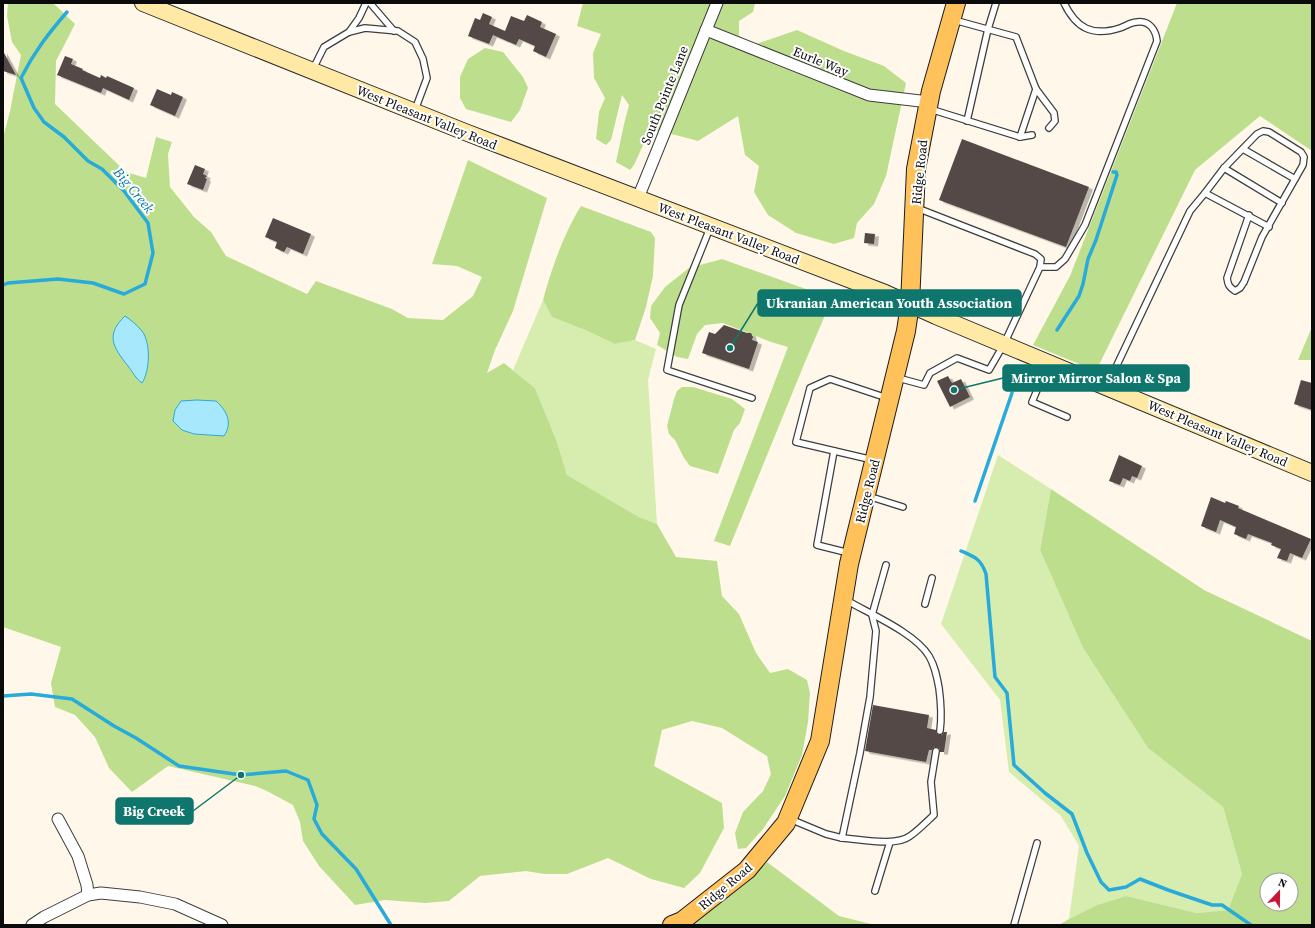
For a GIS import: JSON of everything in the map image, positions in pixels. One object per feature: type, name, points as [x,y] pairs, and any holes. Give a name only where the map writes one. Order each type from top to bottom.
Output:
[{"type":"main road","name":"West Pleasant Valley Road","points":[[143,3],[414,112],[910,304],[1312,473]]},
{"type":"main road","name":"Ridge Road","points":[[672,925],[682,921],[747,870],[786,823],[820,741],[843,598],[852,554],[906,330],[910,304],[916,169],[928,105],[953,7]]},
{"type":"street","name":"South Pointe Lane","points":[[638,198],[717,3]]},
{"type":"street","name":"Eurle Way","points":[[706,30],[869,95],[928,105]]},
{"type":"street","points":[[58,819],[78,856],[87,885],[88,895]]},
{"type":"street","points":[[32,925],[44,916],[88,895],[101,893],[140,897],[175,904],[222,925]]},
{"type":"lane","points":[[349,32],[359,18],[366,3]]},
{"type":"lane","points":[[370,3],[394,31]]},
{"type":"lane","points":[[967,121],[988,29],[996,3]]},
{"type":"lane","points":[[1040,267],[1056,267],[1065,259],[1085,225],[1157,41],[1156,34],[1152,27],[1141,21],[1121,28],[1102,32],[1080,26],[1068,13],[1064,3]]},
{"type":"lane","points":[[953,7],[988,29],[1016,37],[1036,89],[1054,113],[1055,121],[1049,128]]},
{"type":"lane","points":[[312,71],[324,47],[349,32],[365,28],[398,31],[416,42],[423,59],[426,78],[414,112]]},
{"type":"lane","points":[[1020,137],[1036,89]]},
{"type":"lane","points":[[928,105],[967,121],[1020,137],[1032,134]]},
{"type":"lane","points":[[1107,386],[1190,211],[1224,168],[1257,134],[1263,131],[1269,132],[1301,152],[1304,157],[1303,165],[1262,238],[1244,282],[1240,288],[1235,290],[1230,288],[1227,278],[1249,215]]},
{"type":"lane","points":[[1243,149],[1295,179]]},
{"type":"lane","points":[[1224,168],[1282,203]]},
{"type":"lane","points":[[1205,193],[1269,226]]},
{"type":"lane","points":[[895,377],[924,385],[930,373],[957,358],[989,370],[1004,344],[1040,267],[1040,259],[1035,254],[914,207]]},
{"type":"lane","points":[[711,226],[679,305],[667,370],[752,398]]},
{"type":"lane","points":[[1049,362],[1032,402],[1067,417]]},
{"type":"lane","points":[[874,461],[796,442],[810,388],[830,379],[890,399]]},
{"type":"lane","points":[[834,451],[817,545],[852,554]]},
{"type":"lane","points":[[866,496],[902,507]]},
{"type":"lane","points":[[842,838],[870,697],[876,631],[872,615],[886,565]]},
{"type":"lane","points":[[925,604],[932,578]]},
{"type":"lane","points":[[843,598],[911,638],[929,655],[936,672],[942,704],[940,731]]},
{"type":"lane","points":[[788,819],[842,838],[890,842],[909,837],[934,814],[931,782],[936,751]]},
{"type":"lane","points":[[875,891],[890,842]]},
{"type":"lane","points":[[1014,925],[1037,843]]},
{"type":"green space","points":[[8,3],[53,3],[75,24],[56,61],[55,104],[126,172],[146,178],[156,137],[172,142],[168,154],[170,187],[194,217],[211,232],[226,256],[307,294],[316,281],[392,309],[408,318],[443,320],[473,296],[482,277],[457,266],[432,264],[468,160],[547,198],[513,311],[495,350],[487,373],[504,363],[535,388],[557,442],[567,475],[639,517],[657,524],[676,557],[717,561],[722,596],[739,614],[756,653],[770,673],[788,669],[807,680],[810,693],[808,722],[802,755],[785,796],[763,829],[746,848],[738,849],[735,833],[743,812],[763,791],[771,774],[767,756],[722,728],[692,721],[662,730],[654,766],[722,803],[724,828],[700,873],[684,888],[651,879],[608,858],[567,874],[544,874],[526,871],[480,876],[449,901],[425,903],[385,900],[355,905],[319,866],[303,841],[300,822],[293,805],[255,786],[168,766],[132,792],[109,768],[95,737],[75,715],[55,707],[51,683],[61,647],[3,627],[3,138],[21,55],[12,42],[7,16]]},
{"type":"green space","points":[[583,3],[755,3],[753,12],[739,21],[739,36],[756,44],[797,30],[844,51],[884,66],[906,83],[886,176],[874,204],[857,223],[854,238],[834,244],[796,233],[768,215],[754,192],[759,166],[745,155],[738,116],[698,141],[650,130],[634,165],[630,170],[616,162],[629,105],[622,95],[611,140],[606,145],[596,139],[599,112],[605,98],[594,78],[593,53],[601,34],[577,26]]},
{"type":"green space","points":[[1177,3],[1312,3],[1312,151],[1260,116],[1195,170],[1096,371],[1033,345],[1070,276]]},
{"type":"green space","points":[[485,48],[503,52],[523,77],[528,88],[520,110],[511,122],[466,109],[460,98],[460,77],[468,59]]},
{"type":"green space","points":[[581,206],[651,232],[655,238],[653,276],[646,307],[635,340],[615,344],[552,317],[543,300],[559,252],[569,228]]},
{"type":"green space","points":[[722,259],[817,293],[822,307],[829,306],[730,546],[714,541],[788,347],[723,323],[705,325],[697,334],[688,359],[677,357],[657,345],[660,333],[650,318],[651,306],[665,287],[689,268]]},
{"type":"green space","points":[[543,300],[552,317],[615,344],[635,340],[656,349],[648,380],[657,524],[639,517],[567,475],[557,442],[535,388],[513,370]]},
{"type":"green space","points":[[1312,327],[1312,360],[1298,360]]},
{"type":"green space","points":[[682,387],[693,387],[732,399],[745,409],[740,423],[734,430],[718,474],[690,466],[675,440],[669,434],[667,426],[674,399],[677,391]]},
{"type":"green space","points":[[998,455],[1051,489],[1040,550],[1083,648],[1148,748],[1223,807],[1242,874],[1228,910],[1197,913],[1126,896],[1097,905],[1069,919],[1079,846],[1061,816],[1009,772],[1000,700],[941,624]]},
{"type":"green space","points":[[1051,489],[1204,590],[1312,641],[1312,925],[1059,925],[1097,905],[1126,896],[1197,913],[1228,910],[1242,874],[1223,807],[1148,748],[1083,648],[1040,550]]},
{"type":"green space","points":[[767,862],[839,916],[875,925],[687,925]]},
{"type":"water","points":[[125,316],[142,331],[147,342],[148,364],[147,372],[142,383],[118,353],[113,341],[115,329]]},
{"type":"water","points":[[181,401],[216,401],[226,413],[228,417],[228,426],[224,436],[194,434],[182,430],[173,421],[175,410]]},
{"type":"building","points":[[483,13],[492,17],[489,24],[505,31],[511,16],[524,21],[527,15],[542,22],[540,27],[556,34],[546,57],[533,51],[535,46],[519,39],[516,45],[493,35],[489,44],[468,36],[475,18],[480,20]]},
{"type":"building","points":[[3,51],[16,75],[3,71]]},
{"type":"building","points":[[65,56],[73,59],[71,64],[83,69],[82,70],[100,78],[101,75],[106,78],[107,76],[134,88],[129,100],[103,88],[101,93],[57,75]]},
{"type":"building","points":[[157,89],[171,95],[172,92],[183,97],[175,116],[150,105]]},
{"type":"building","points":[[962,139],[1089,187],[1066,247],[939,200]]},
{"type":"building","points":[[195,165],[205,169],[203,174],[207,176],[205,178],[207,179],[203,190],[187,184]]},
{"type":"building","points":[[273,218],[311,234],[303,254],[287,247],[284,252],[275,248],[277,242],[265,237]]},
{"type":"building","points":[[865,233],[875,234],[874,244],[864,243]]},
{"type":"building","points":[[724,325],[751,333],[753,337],[752,340],[758,342],[749,369],[702,353],[709,332],[715,334]]},
{"type":"building","points":[[948,376],[952,383],[961,379],[970,397],[950,407],[937,381]]},
{"type":"building","points":[[1301,380],[1312,383],[1312,410],[1294,404]]},
{"type":"building","points":[[1119,455],[1142,466],[1137,478],[1132,476],[1130,481],[1123,478],[1120,485],[1109,481]]},
{"type":"building","points":[[1211,497],[1225,503],[1226,501],[1239,506],[1238,508],[1311,539],[1302,558],[1290,553],[1287,561],[1277,558],[1281,549],[1271,545],[1272,543],[1248,534],[1246,539],[1234,534],[1236,527],[1220,520],[1216,532],[1201,526]]},
{"type":"building","points":[[873,705],[929,715],[927,728],[936,730],[936,733],[939,735],[947,732],[944,752],[940,752],[940,749],[934,747],[932,750],[929,750],[926,762],[865,751]]},
{"type":"waterway","name":"Big Creek","points":[[3,285],[8,283],[58,279],[93,283],[124,294],[145,284],[153,253],[148,223],[124,191],[102,169],[88,161],[64,137],[44,122],[34,108],[21,78],[42,44],[67,12]]},
{"type":"waterway","points":[[1057,330],[1079,296],[1088,259],[1096,240],[1117,175],[1116,172],[1113,172]]},
{"type":"waterway","points":[[975,501],[1012,393]]},
{"type":"waterway","points":[[961,551],[977,559],[982,565],[986,574],[995,677],[1007,693],[1014,765],[1045,793],[1072,814],[1087,853],[1101,882],[1109,890],[1126,887],[1140,879],[1212,905],[1222,905],[1251,925]]},
{"type":"waterway","name":"Big Creek","points":[[3,696],[31,694],[72,699],[179,766],[241,775],[286,771],[308,780],[317,805],[314,819],[322,834],[356,869],[391,925]]},
{"type":"place","name":"Ukranian American Youth Association","points":[[730,348]]},
{"type":"place","name":"Mirror Mirror Salon & Spa","points":[[954,390]]},
{"type":"place","name":"Big Creek","points":[[241,775]]}]
